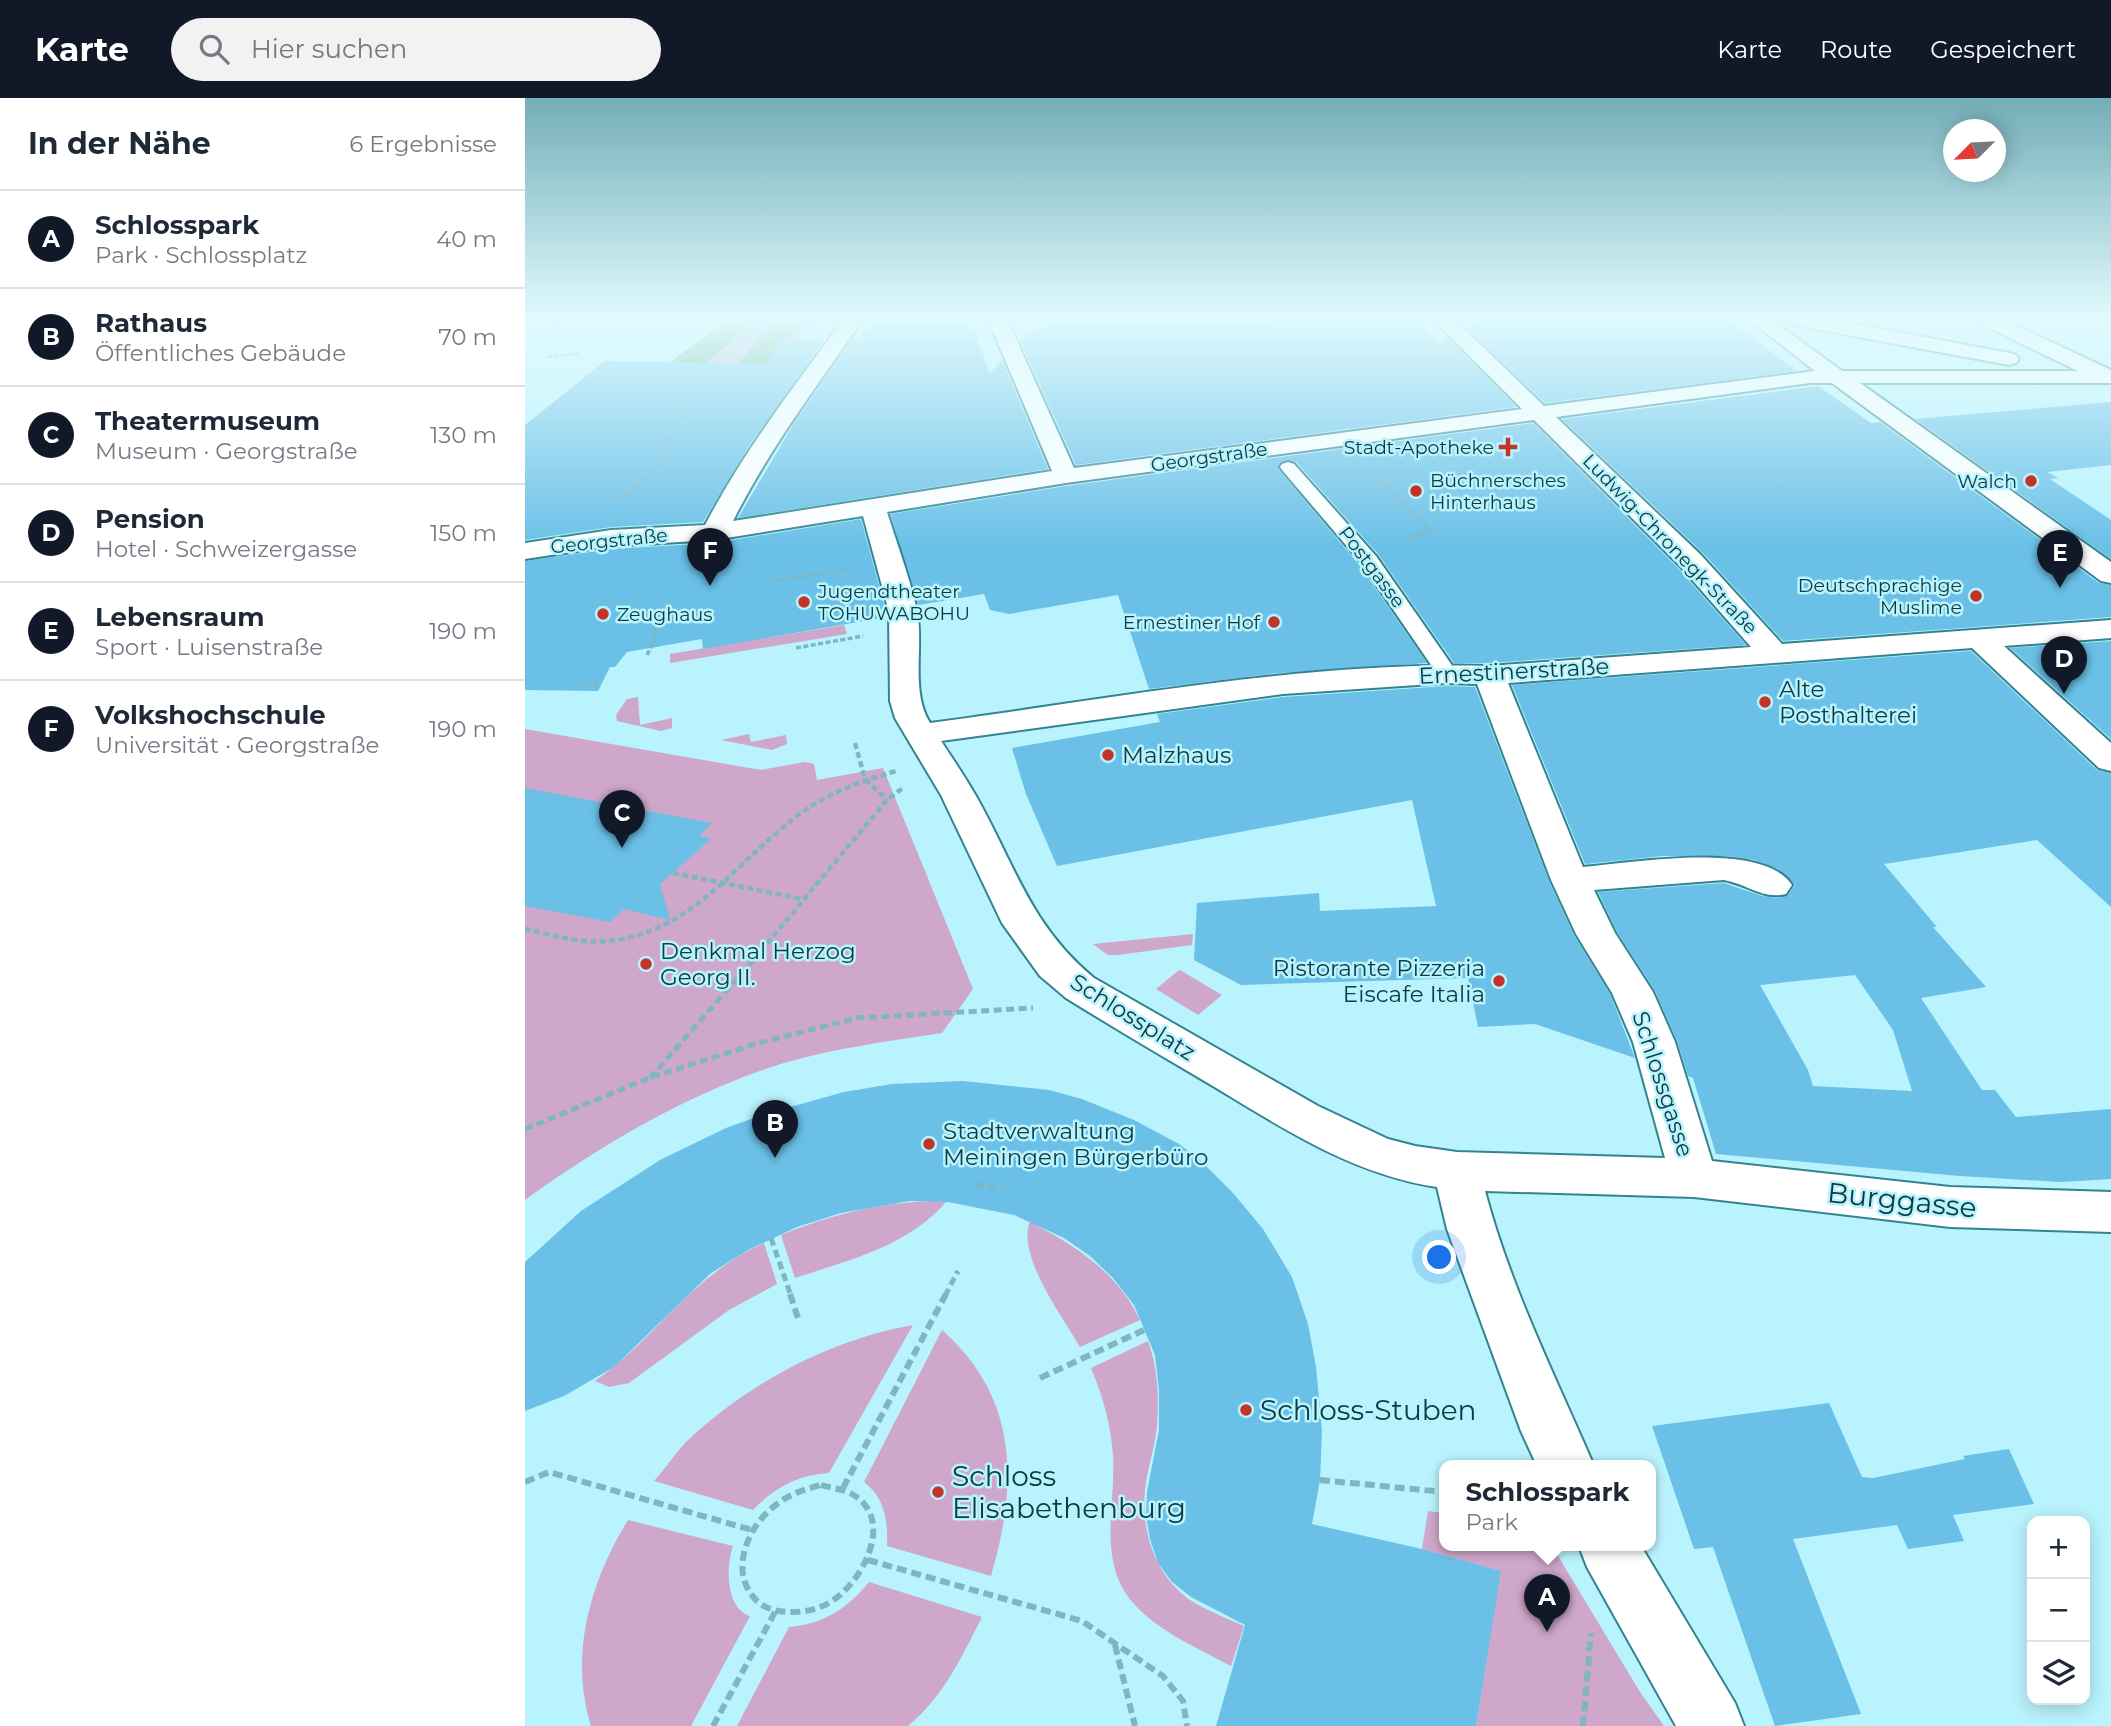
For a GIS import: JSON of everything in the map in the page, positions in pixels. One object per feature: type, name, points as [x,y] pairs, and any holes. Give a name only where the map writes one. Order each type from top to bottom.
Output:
[{"type":"street","points":[[715,532],[740,482],[799,395]]},
{"type":"street","points":[[1031,395],[1062,465]]},
{"type":"street","name":"Ludwig-Chronegk-Straße","points":[[1520,395],[1690,560],[1774,654]]},
{"type":"street","name":"Georgstraße","points":[[525,551],[598,540],[715,532],[873,507],[1062,465],[1672,395]]},
{"type":"street","points":[[1851,395],[1907,430],[2111,575]]},
{"type":"street","name":"Schlossplatz","points":[[873,507],[904,617],[906,701],[928,747],[958,794],[1021,923],[1054,966],[1080,988],[1342,1139],[1376,1154],[1415,1165],[1457,1171],[1694,1178]]},
{"type":"street","name":"Ernestinerstraße","points":[[928,747],[1283,685],[1447,674],[1489,675],[2111,629]]},
{"type":"street","points":[[1979,639],[2111,761]]},
{"type":"street","name":"Schlossgasse","points":[[1489,675],[1570,880],[1596,934],[1632,992],[1654,1042],[1694,1178]]},
{"type":"street","points":[[1570,880],[1724,868],[1750,873],[1773,885]]},
{"type":"street","points":[[1457,1171],[1471,1229],[1549,1431],[1563,1460]]},
{"type":"street","name":"Burggasse","points":[[1694,1178],[1950,1207],[2111,1212]]},
{"type":"street","points":[[1611,1551],[1712,1726]]},
{"type":"lane","name":"Postgasse","points":[[1288,467],[1369,560],[1447,674]]},
{"type":"path","points":[[598,540],[584,531],[652,473],[664,458],[686,403],[692,395]]},
{"type":"path","points":[[1365,467],[1431,531],[1418,534],[1409,540]]},
{"type":"path","points":[[774,581],[890,562]]},
{"type":"path","points":[[647,655],[655,639],[658,622],[701,614]]},
{"type":"path","points":[[796,648],[871,635],[877,622],[904,617]]},
{"type":"path","points":[[579,685],[601,686]]},
{"type":"path","points":[[855,743],[865,779],[887,800]]},
{"type":"path","points":[[525,929],[610,941],[634,937],[676,922],[697,908],[811,806],[928,747]]},
{"type":"path","points":[[649,1078],[737,980],[928,747]]},
{"type":"path","points":[[673,873],[802,899]]},
{"type":"path","points":[[525,1129],[649,1078],[755,1044],[857,1018],[957,1010],[1108,1006]]},
{"type":"path","points":[[976,1184],[1003,1191]]},
{"type":"path","points":[[771,1238],[799,1321]]},
{"type":"path","points":[[843,1488],[958,1271]]},
{"type":"path","points":[[1040,1378],[1144,1330]]},
{"type":"path","points":[[525,1482],[549,1472],[752,1530]]},
{"type":"path","points":[[1320,1480],[1439,1492]]},
{"type":"path","points":[[821,1485],[843,1488],[862,1500],[872,1515],[874,1534],[868,1560],[852,1584],[831,1601],[804,1613],[775,1612],[753,1599],[743,1578],[744,1552],[752,1530],[772,1507],[797,1492],[821,1485]]},
{"type":"path","points":[[868,1560],[1081,1621],[1163,1676],[1184,1701],[1187,1726]]},
{"type":"path","points":[[713,1726],[775,1612]]},
{"type":"path","points":[[1114,1644],[1135,1726]]},
{"type":"shaded area","points":[[685,395],[741,395],[718,425]]},
{"type":"shaded area","points":[[844,625],[847,634],[670,663],[670,654]]},
{"type":"shaded area","points":[[638,697],[640,725],[672,718],[672,728],[661,731],[617,721],[616,715],[627,699]]},
{"type":"shaded area","points":[[525,729],[761,770],[805,762],[814,764],[817,780],[883,768],[973,989],[942,1033],[823,1053],[749,1075],[649,1121],[525,1200]]},
{"type":"shaded area","points":[[749,734],[751,742],[786,735],[787,744],[772,750],[721,740]]},
{"type":"shaded area","points":[[1193,934],[1192,945],[1118,955],[1108,955],[1093,944]]},
{"type":"shaded area","points":[[1179,970],[1222,995],[1198,1015],[1156,989]]},
{"type":"shaded area","points":[[946,1202],[914,1230],[895,1241],[856,1258],[795,1278],[781,1235],[855,1211],[892,1204]]},
{"type":"shaded area","points":[[1030,1222],[1094,1262],[1120,1288],[1140,1320],[1080,1347],[1035,1268],[1027,1236]]},
{"type":"shaded area","points":[[764,1243],[777,1284],[729,1310],[629,1383],[609,1387],[595,1381],[618,1364],[694,1290],[738,1257]]},
{"type":"shaded area","points":[[913,1325],[829,1473],[787,1484],[769,1495],[753,1510],[654,1481],[685,1443],[735,1402],[762,1384],[820,1353],[851,1341]]},
{"type":"shaded area","points":[[942,1330],[967,1356],[986,1384],[998,1413],[1005,1444],[1008,1476],[1006,1508],[991,1576],[887,1546],[884,1511],[877,1495],[864,1482]]},
{"type":"shaded area","points":[[1148,1341],[1156,1372],[1158,1405],[1156,1434],[1145,1490],[1148,1537],[1159,1565],[1178,1590],[1196,1604],[1244,1626],[1231,1666],[1163,1629],[1139,1609],[1129,1598],[1114,1565],[1111,1547],[1112,1444],[1106,1411],[1091,1368]]},
{"type":"shaded area","points":[[1428,1511],[1439,1512],[1439,1551],[1555,1551],[1640,1692],[1664,1726],[1476,1726],[1500,1571],[1422,1549]]},
{"type":"shaded area","points":[[628,1520],[733,1546],[729,1564],[729,1585],[736,1604],[750,1616],[691,1726],[591,1726],[582,1673],[587,1620],[603,1568]]},
{"type":"shaded area","points":[[869,1582],[982,1617],[951,1676],[921,1714],[908,1726],[737,1726],[789,1627],[813,1622],[834,1613],[853,1600]]},
{"type":"building","points":[[563,395],[785,395],[751,443],[703,522],[611,527],[525,540],[525,425]]},
{"type":"building","points":[[813,395],[1017,395],[1048,469],[738,518]]},
{"type":"building","points":[[1044,395],[1504,395],[1516,407],[1076,465]]},
{"type":"building","points":[[1537,395],[1608,395],[1545,403]]},
{"type":"building","points":[[1748,395],[1831,395],[1871,423],[1880,422],[2099,583],[2111,585],[2111,617],[1783,641],[1702,552],[1562,419]]},
{"type":"building","points":[[2111,402],[2111,465],[2047,472],[2058,478],[2050,479],[2111,520],[2111,559],[1915,419]]},
{"type":"building","points":[[1533,423],[1678,568],[1746,645],[1489,663],[1454,663],[1378,554],[1296,462],[1287,460],[1278,466],[1280,471],[1360,566],[1427,663],[1279,673],[1149,689],[1118,595],[1009,614],[990,610],[984,594],[918,605],[890,514],[1066,486]]},
{"type":"building","points":[[861,519],[886,611],[879,612],[881,618],[703,649],[702,639],[627,652],[615,667],[610,667],[598,691],[525,690],[525,561],[611,549],[714,543]]},
{"type":"building","points":[[2111,641],[2111,739],[2010,648]]},
{"type":"building","points":[[1971,651],[2097,770],[2111,773],[2111,907],[2037,840],[1884,864],[1937,927],[1933,927],[1986,987],[1921,998],[1982,1090],[1995,1090],[2016,1117],[2111,1109],[2111,1179],[2061,1182],[1960,1176],[1716,1154],[1693,1078],[1688,1076],[1677,1041],[1655,991],[1617,932],[1598,892],[1724,883],[1762,896],[1778,898],[1788,895],[1795,885],[1778,869],[1754,860],[1726,856],[1663,856],[1585,864],[1512,685]],"holes":[[[1855,975],[1893,1030],[1912,1091],[1813,1086],[1808,1070],[1760,985]]]},
{"type":"building","points":[[1447,686],[1475,687],[1549,881],[1574,935],[1610,994],[1635,1058],[1535,1024],[1478,1027],[1468,978],[1241,985],[1194,960],[1197,903],[1319,893],[1320,911],[1436,906],[1412,800],[1057,866],[1026,794],[1012,748],[1160,722],[1157,714],[1283,697]]},
{"type":"building","points":[[525,788],[712,823],[699,836],[711,839],[660,884],[670,920],[624,909],[610,922],[525,906]]},
{"type":"building","points":[[963,1081],[1049,1090],[1082,1099],[1134,1120],[1179,1144],[1198,1158],[1233,1193],[1263,1229],[1292,1277],[1308,1324],[1316,1367],[1322,1431],[1320,1480],[1312,1524],[1422,1549],[1501,1571],[1476,1726],[1216,1726],[1245,1625],[1191,1597],[1172,1582],[1158,1563],[1150,1539],[1146,1516],[1147,1492],[1159,1430],[1159,1390],[1155,1355],[1134,1305],[1113,1278],[1090,1256],[1064,1238],[1014,1215],[948,1202],[910,1201],[841,1213],[797,1227],[750,1249],[711,1273],[614,1367],[564,1396],[525,1411],[525,1262],[581,1211],[660,1160],[726,1128],[765,1114],[844,1092],[892,1084]]},
{"type":"building","points":[[1829,1403],[1862,1477],[1873,1478],[1965,1459],[1963,1456],[2009,1449],[2034,1504],[1953,1515],[1964,1541],[1908,1549],[1897,1525],[1793,1539],[1861,1714],[1775,1726],[1713,1547],[1694,1549],[1652,1426]]},
{"type":"waterway","points":[[634,411],[652,395]]},
{"type":"waterway","points":[[705,421],[727,395]]},
{"type":"place","name":"Stadt-Apotheke","points":[[1508,447]]},
{"type":"place","name":"Walch","points":[[2031,481]]},
{"type":"place","name":"Büchnersches Hinterhaus","points":[[1416,491]]},
{"type":"place","name":"Volkshochschule","points":[[710,586]]},
{"type":"place","name":"Lebensraum","points":[[2060,588]]},
{"type":"place","name":"Deutschprachige Muslime","points":[[1976,596]]},
{"type":"place","name":"Jugendtheater TOHUWABOHU","points":[[804,602]]},
{"type":"place","name":"Zeughaus","points":[[603,614]]},
{"type":"place","name":"Ernestiner Hof","points":[[1274,622]]},
{"type":"place","name":"Pension","points":[[2064,694]]},
{"type":"place","name":"Alte Posthalterei","points":[[1765,702]]},
{"type":"place","name":"Malzhaus","points":[[1108,755]]},
{"type":"place","name":"Theatermuseum","points":[[622,848]]},
{"type":"place","name":"Denkmal Herzog Georg II.","points":[[646,964]]},
{"type":"place","name":"Ristorante Pizzeria Eiscafe Italia","points":[[1499,981]]},
{"type":"place","name":"Stadtverwaltung Meiningen Bürgerbüro","points":[[929,1144]]},
{"type":"place","name":"Rathaus","points":[[775,1158]]},
{"type":"place","name":"Schloss-Stuben","points":[[1246,1410]]},
{"type":"place","name":"Schloss Elisabethenburg","points":[[938,1492]]},
{"type":"place","name":"Schlosspark","points":[[1547,1632]]}]
